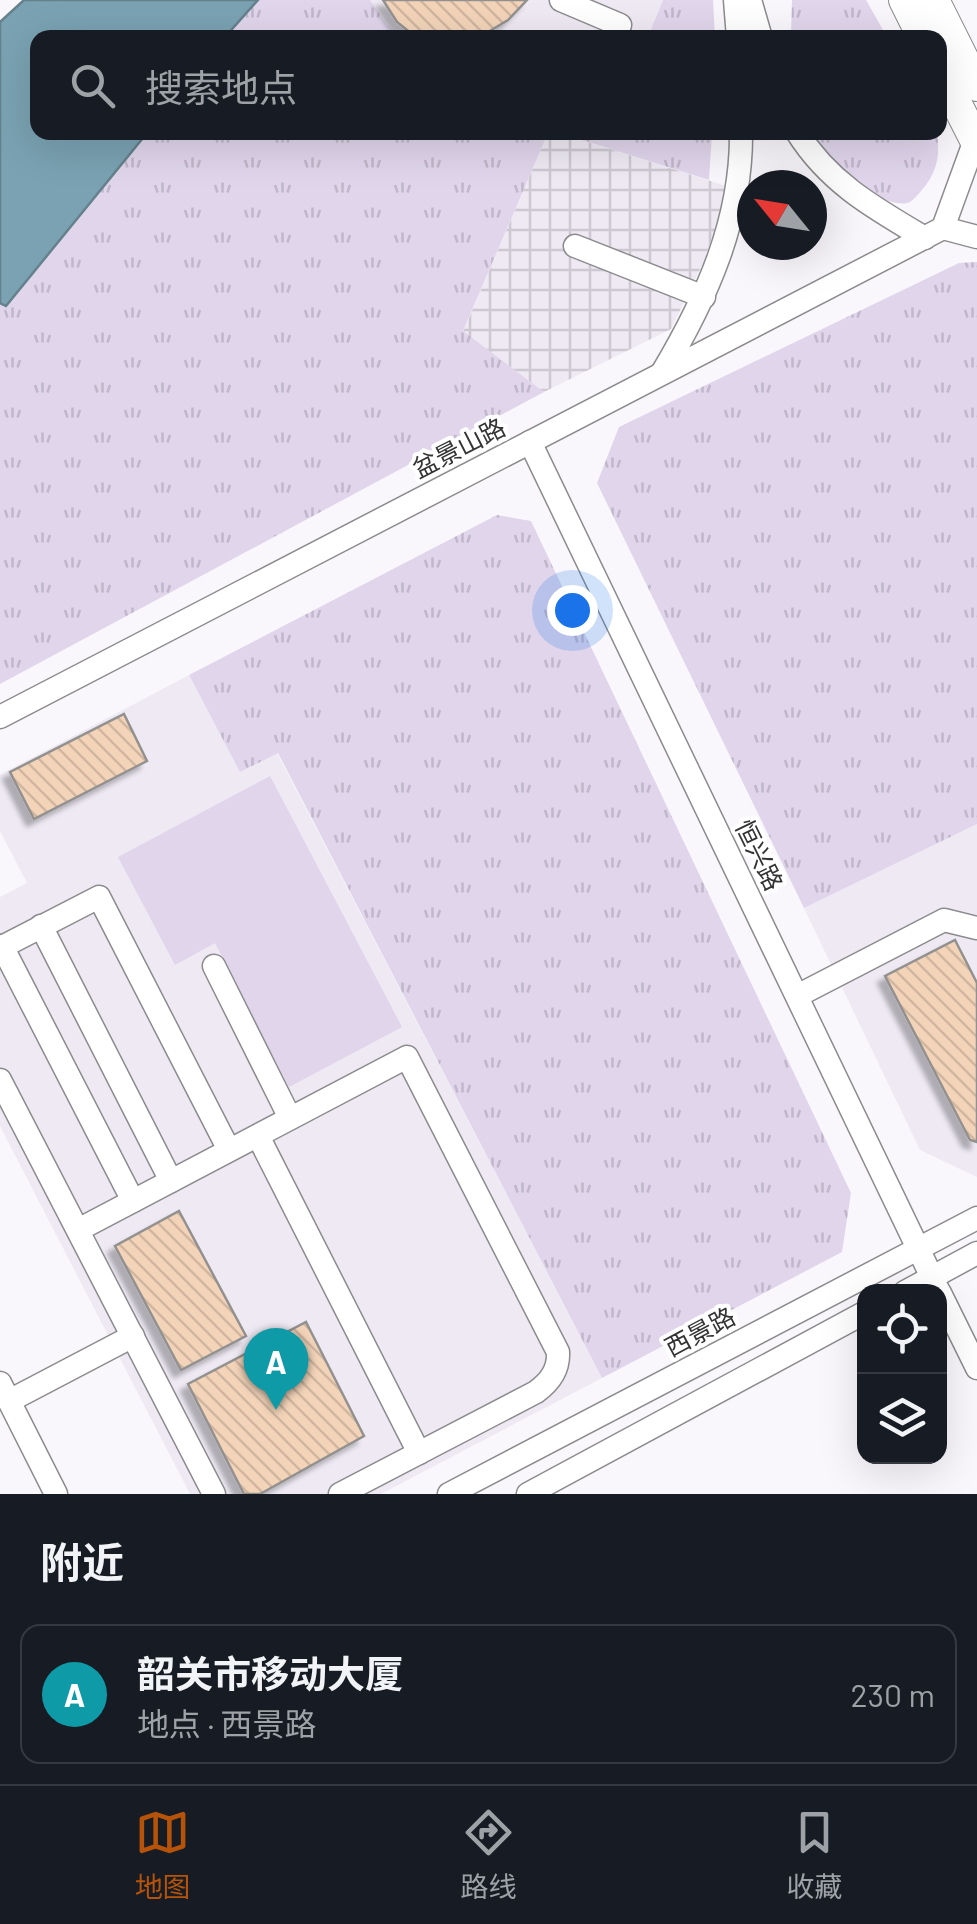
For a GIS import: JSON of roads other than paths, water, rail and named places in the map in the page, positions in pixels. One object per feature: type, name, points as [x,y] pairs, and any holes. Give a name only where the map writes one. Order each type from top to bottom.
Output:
[{"type":"main road","points":[[904,0],[918,30]]},
{"type":"main road","points":[[934,0],[977,86]]},
{"type":"main road","points":[[947,85],[976,142]]},
{"type":"street","points":[[561,0],[620,24]]},
{"type":"street","points":[[735,0],[737,30]]},
{"type":"street","points":[[750,0],[759,30]]},
{"type":"street","points":[[662,374],[692,323],[717,268],[738,188],[741,140]]},
{"type":"street","points":[[802,140],[844,187],[934,232],[977,237]]},
{"type":"street","points":[[934,232],[976,142]]},
{"type":"street","name":"盆景山路","points":[[0,718],[934,232]]},
{"type":"street","points":[[575,246],[704,297]]},
{"type":"street","name":"恒兴路","points":[[530,442],[936,1284]]},
{"type":"street","points":[[133,1201],[1,947],[98,897],[229,1150]]},
{"type":"street","points":[[797,996],[944,920],[977,928]]},
{"type":"street","points":[[41,926],[170,1181]]},
{"type":"street","points":[[214,966],[290,1118]]},
{"type":"street","points":[[78,1230],[407,1057],[558,1352],[556,1370],[544,1386],[340,1494]]},
{"type":"street","points":[[0,1080],[214,1494]]},
{"type":"street","points":[[258,1136],[419,1453]]},
{"type":"street","name":"西景路","points":[[449,1494],[977,1218]]},
{"type":"street","points":[[941,1284],[977,1253]]},
{"type":"street","name":"恒兴路","points":[[947,1307],[977,1368]]},
{"type":"street","points":[[528,1494],[857,1317]]},
{"type":"street","points":[[56,1494],[5,1392],[133,1336]]},
{"type":"water","points":[[24,0],[258,0],[231,30],[30,30],[30,140],[141,140],[6,306],[0,303],[0,22]]},
{"type":"place","name":"韶关市移动大厦","points":[[276,1410]]}]
